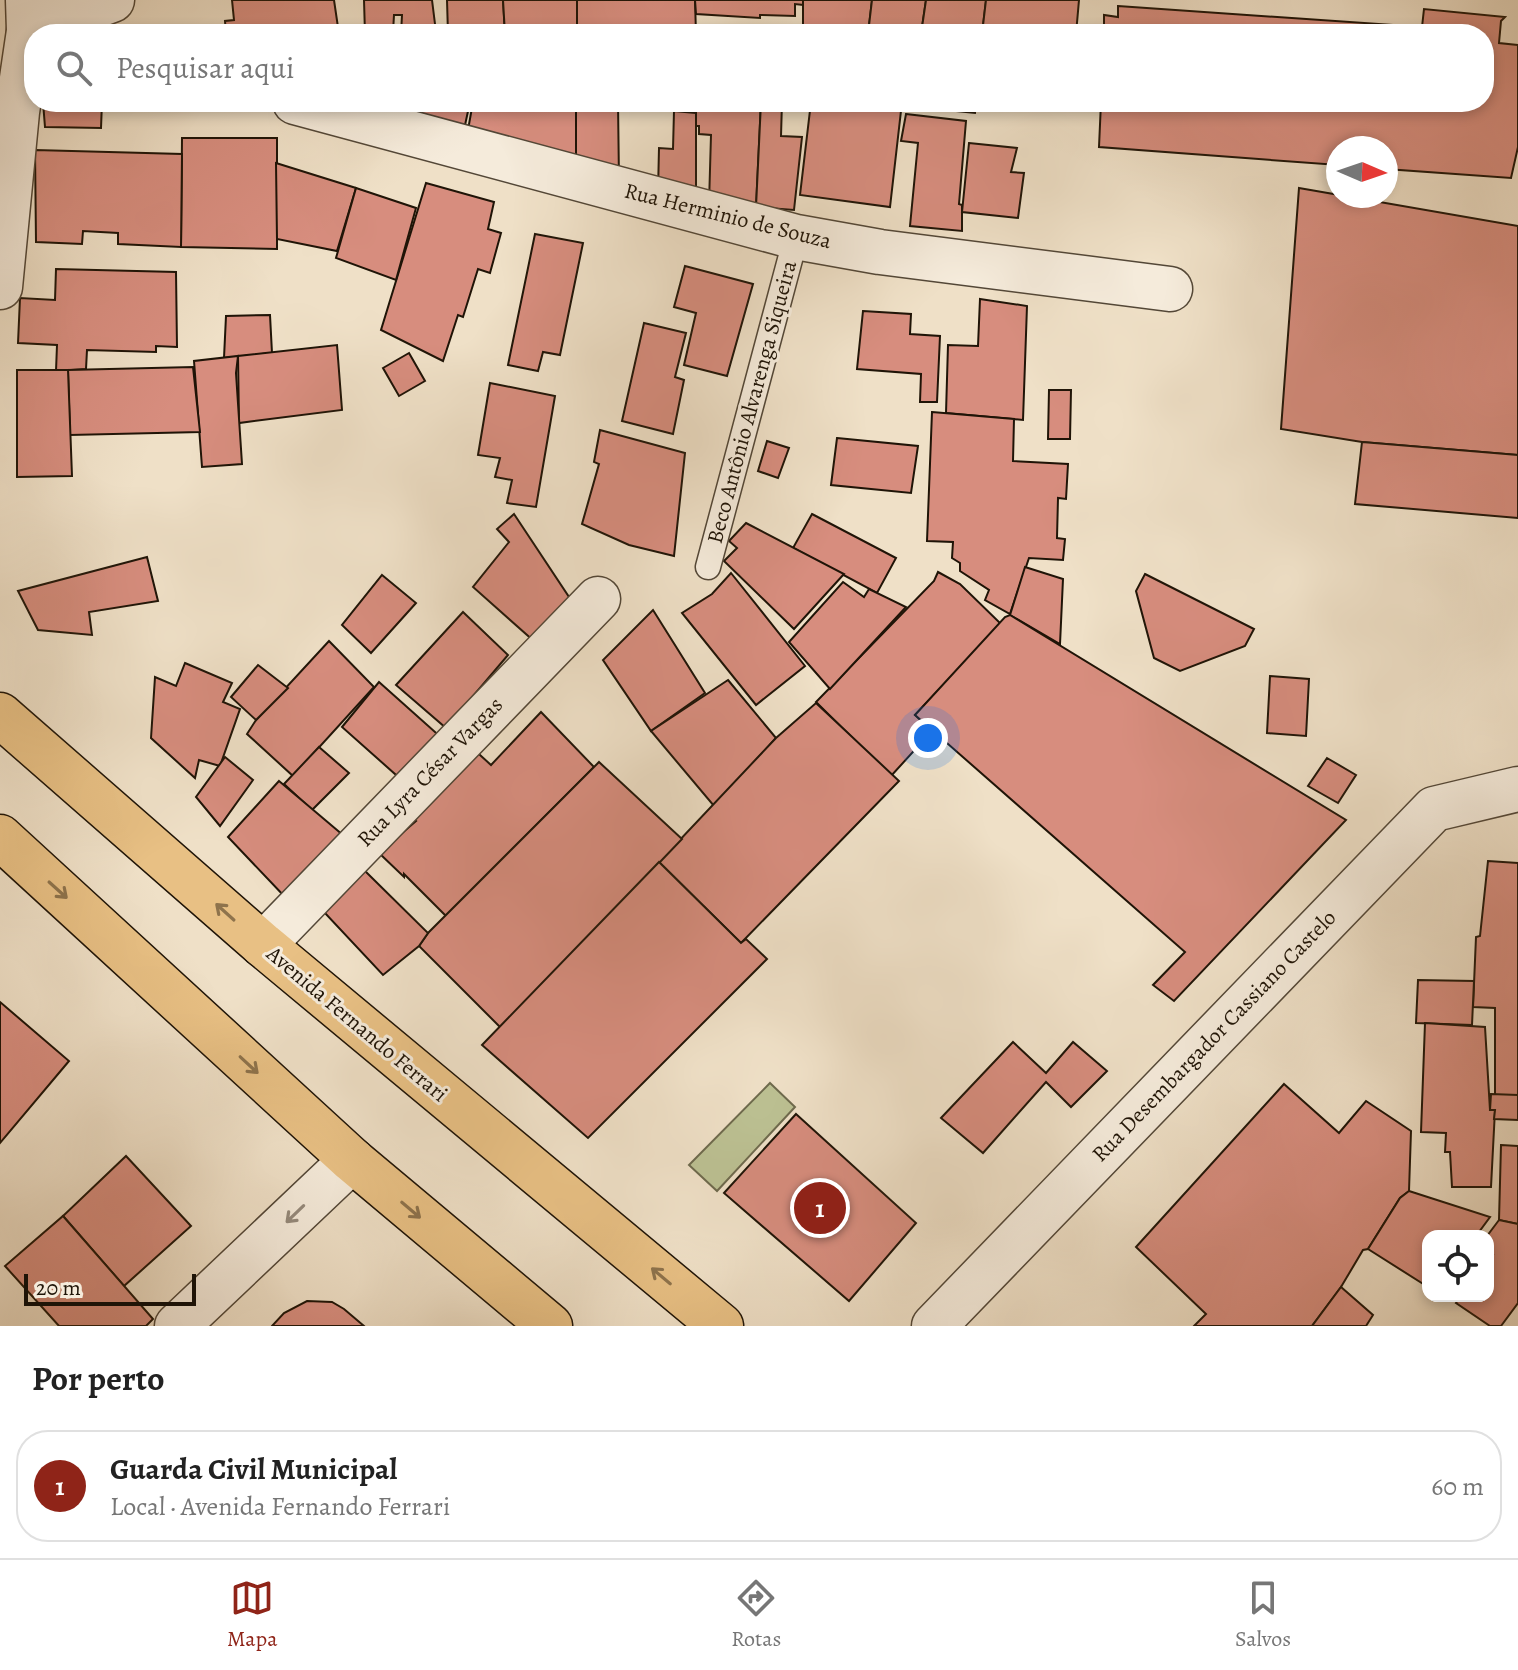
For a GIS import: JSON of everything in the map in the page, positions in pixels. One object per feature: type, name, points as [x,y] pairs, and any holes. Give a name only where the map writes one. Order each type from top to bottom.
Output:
[{"type":"main road","name":"Avenida Fernando Ferrari","points":[[0,715],[263,945],[721,1326]]},
{"type":"main road","points":[[0,837],[352,1160],[550,1326]]},
{"type":"street","points":[[32,22],[112,0]]},
{"type":"street","points":[[0,287],[9,122],[24,57]]},
{"type":"street","name":"Rua Herminio de Souza","points":[[332,112],[796,237],[880,252],[1170,289]]},
{"type":"street","name":"Rua Lyra César Vargas","points":[[263,945],[598,599]]},
{"type":"street","name":"Rua Desembargador Cassiano Castelo","points":[[934,1326],[1434,809],[1518,789]]},
{"type":"street","points":[[177,1326],[352,1160]]},
{"type":"lane","name":"Beco Antônio Alvarenga Siqueira","points":[[708,567],[796,237]]},
{"type":"green space","points":[[770,1083],[795,1107],[717,1191],[689,1165]]},
{"type":"building","points":[[232,0],[334,0],[338,24],[225,24],[225,21],[234,20]]},
{"type":"building","points":[[364,0],[432,0],[435,24],[402,24],[402,15],[394,15],[393,24],[365,24]]},
{"type":"building","points":[[447,0],[503,0],[504,24],[448,24]]},
{"type":"building","points":[[503,0],[577,0],[577,24],[504,24]]},
{"type":"building","points":[[577,0],[695,0],[696,24],[577,24]]},
{"type":"building","points":[[695,0],[803,0],[804,5],[795,4],[795,16],[760,15],[760,18],[696,14]]},
{"type":"building","points":[[803,0],[872,0],[869,24],[803,24]]},
{"type":"building","points":[[872,0],[926,0],[922,24],[869,24]]},
{"type":"building","points":[[926,0],[986,0],[983,24],[922,24]]},
{"type":"building","points":[[986,0],[1079,0],[1077,24],[983,24]]},
{"type":"building","points":[[1118,6],[1379,24],[1104,24],[1104,15],[1118,17]]},
{"type":"building","points":[[1424,9],[1505,17],[1501,21],[1499,43],[1518,45],[1518,147],[1511,178],[1398,170],[1398,136],[1326,136],[1326,164],[1099,147],[1101,112],[1494,112],[1494,24],[1422,24]]},
{"type":"building","points":[[44,112],[102,112],[101,128],[45,127]]},
{"type":"building","points":[[389,112],[422,112],[419,129]]},
{"type":"building","points":[[422,112],[468,112],[462,139],[419,129]]},
{"type":"building","points":[[471,112],[576,112],[576,170],[466,141]]},
{"type":"building","points":[[576,112],[618,112],[619,181],[576,170]]},
{"type":"building","points":[[674,112],[696,113],[696,202],[658,192],[659,148],[673,149]]},
{"type":"building","points":[[696,112],[761,112],[756,207],[709,204],[711,135],[699,134],[699,126],[695,126]]},
{"type":"building","points":[[761,112],[782,112],[781,136],[802,137],[794,210],[756,207]]},
{"type":"building","points":[[810,112],[901,112],[890,207],[800,195]]},
{"type":"building","points":[[906,114],[966,121],[959,204],[962,205],[962,231],[910,226],[918,143],[901,141]]},
{"type":"building","points":[[182,138],[277,138],[277,249],[181,247]]},
{"type":"building","points":[[969,143],[1017,148],[1011,172],[1024,173],[1018,218],[962,212]]},
{"type":"building","points":[[35,150],[182,154],[181,247],[118,244],[118,233],[83,231],[82,244],[36,242]]},
{"type":"building","points":[[276,163],[356,188],[337,251],[277,239]]},
{"type":"building","points":[[426,183],[494,202],[488,229],[501,233],[490,273],[478,269],[463,317],[458,315],[443,361],[381,330]]},
{"type":"building","points":[[356,188],[416,208],[396,280],[336,258]]},
{"type":"building","points":[[1299,188],[1326,193],[1326,208],[1398,208],[1398,205],[1518,226],[1518,455],[1362,442],[1281,429]]},
{"type":"building","points":[[535,234],[583,243],[560,355],[543,352],[538,371],[508,365]]},
{"type":"building","points":[[685,266],[753,284],[727,376],[684,365],[696,313],[674,307]]},
{"type":"building","points":[[56,269],[176,272],[177,347],[156,346],[156,352],[87,350],[86,369],[56,371],[57,345],[18,343],[20,298],[55,300]]},
{"type":"building","points":[[980,299],[1027,306],[1023,420],[946,413],[948,345],[978,346]]},
{"type":"building","points":[[863,311],[911,314],[910,334],[940,336],[937,402],[920,402],[921,374],[857,369]]},
{"type":"building","points":[[270,315],[272,353],[224,358],[226,316]]},
{"type":"building","points":[[644,323],[686,333],[675,377],[684,380],[673,434],[622,421]]},
{"type":"building","points":[[337,345],[342,410],[239,423],[238,356]]},
{"type":"building","points":[[409,353],[425,381],[399,396],[383,368]]},
{"type":"building","points":[[238,356],[236,373],[242,464],[202,467],[194,361]]},
{"type":"building","points":[[193,367],[200,432],[70,435],[68,370]]},
{"type":"building","points":[[17,370],[68,370],[72,476],[17,477]]},
{"type":"building","points":[[490,383],[555,396],[536,507],[507,503],[512,480],[495,477],[500,458],[478,455]]},
{"type":"building","points":[[1049,390],[1071,390],[1070,439],[1048,439]]},
{"type":"building","points":[[932,412],[1014,419],[1013,461],[1068,464],[1066,499],[1058,498],[1057,538],[1065,539],[1063,560],[1029,558],[1010,614],[985,600],[989,590],[960,571],[960,563],[952,558],[953,542],[927,541]]},
{"type":"building","points":[[600,430],[685,453],[674,556],[629,545],[582,524],[599,464],[594,462]]},
{"type":"building","points":[[837,438],[918,446],[911,493],[831,485]]},
{"type":"building","points":[[767,441],[789,448],[778,478],[758,471]]},
{"type":"building","points":[[1362,442],[1518,455],[1518,518],[1355,504]]},
{"type":"building","points":[[514,514],[571,600],[535,642],[473,587],[509,542],[497,529]]},
{"type":"building","points":[[812,514],[896,558],[877,593],[793,548]]},
{"type":"building","points":[[746,523],[844,574],[794,629],[724,561],[737,548],[729,541]]},
{"type":"building","points":[[147,557],[158,601],[89,612],[92,635],[38,630],[18,591]]},
{"type":"building","points":[[1025,567],[1063,579],[1060,644],[1010,615]]},
{"type":"building","points":[[938,572],[960,584],[1001,624],[915,715],[932,731],[891,776],[816,702],[934,581]]},
{"type":"building","points":[[731,573],[805,666],[756,705],[682,613],[712,594]]},
{"type":"building","points":[[1145,574],[1254,629],[1245,646],[1180,671],[1154,658],[1136,591]]},
{"type":"building","points":[[382,575],[416,603],[371,653],[342,625]]},
{"type":"building","points":[[843,582],[864,597],[869,589],[906,607],[830,689],[789,642]]},
{"type":"building","points":[[653,610],[705,693],[651,731],[603,660]]},
{"type":"building","points":[[463,612],[508,655],[446,728],[396,685]]},
{"type":"building","points":[[1010,615],[1346,820],[1174,1001],[1153,985],[1185,952],[915,715]]},
{"type":"building","points":[[329,641],[374,687],[293,776],[247,734],[256,720]]},
{"type":"building","points":[[185,663],[232,683],[223,702],[240,709],[220,766],[199,760],[195,778],[151,738],[155,677],[176,686]]},
{"type":"building","points":[[258,665],[288,688],[256,720],[231,697]]},
{"type":"building","points":[[1270,676],[1309,679],[1306,736],[1267,733]]},
{"type":"building","points":[[728,680],[776,738],[714,806],[651,731]]},
{"type":"building","points":[[379,682],[444,740],[404,782],[342,727]]},
{"type":"building","points":[[816,703],[899,781],[741,943],[659,862],[776,738]]},
{"type":"building","points":[[541,712],[594,767],[446,916],[379,853],[416,821],[405,812],[469,745],[491,765]]},
{"type":"building","points":[[319,747],[349,773],[312,810],[284,784]]},
{"type":"building","points":[[225,757],[253,780],[220,826],[196,797]]},
{"type":"building","points":[[1327,758],[1356,775],[1338,803],[1308,786]]},
{"type":"building","points":[[599,762],[682,839],[501,1028],[419,946],[428,933]]},
{"type":"building","points":[[279,781],[350,841],[286,898],[228,837]]},
{"type":"building","points":[[1488,861],[1518,863],[1518,1095],[1495,1095],[1495,1008],[1473,1007],[1476,937],[1480,936]]},
{"type":"building","points":[[659,862],[741,943],[746,939],[767,959],[588,1138],[482,1045]]},
{"type":"building","points":[[362,868],[428,933],[419,946],[383,975],[324,912]]},
{"type":"building","points":[[1418,980],[1474,981],[1472,1025],[1416,1023]]},
{"type":"building","points":[[0,1002],[69,1061],[0,1143]]},
{"type":"building","points":[[1425,1023],[1485,1027],[1490,1110],[1495,1110],[1491,1187],[1452,1187],[1450,1152],[1445,1152],[1446,1133],[1421,1132]]},
{"type":"building","points":[[1013,1042],[1046,1073],[1073,1042],[1107,1071],[1071,1107],[1046,1082],[983,1153],[941,1118]]},
{"type":"building","points":[[1284,1084],[1339,1133],[1366,1101],[1411,1131],[1409,1191],[1400,1198],[1368,1249],[1363,1250],[1312,1326],[1194,1326],[1206,1314],[1136,1247]]},
{"type":"building","points":[[1491,1094],[1518,1095],[1518,1120],[1494,1119],[1495,1110],[1490,1110]]},
{"type":"building","points":[[796,1114],[916,1223],[849,1301],[724,1193]]},
{"type":"building","points":[[1501,1145],[1518,1146],[1518,1224],[1499,1220]]},
{"type":"building","points":[[126,1156],[191,1226],[124,1286],[63,1216]]},
{"type":"building","points":[[1409,1191],[1490,1217],[1480,1230],[1422,1230],[1422,1283],[1368,1249],[1400,1198]]},
{"type":"building","points":[[63,1216],[153,1319],[146,1326],[59,1326],[5,1266]]},
{"type":"building","points":[[1499,1220],[1518,1224],[1518,1303],[1501,1326],[1490,1326],[1456,1303],[1494,1302],[1494,1230],[1492,1230]]},
{"type":"building","points":[[1341,1287],[1373,1315],[1366,1326],[1312,1326]]},
{"type":"building","points":[[307,1301],[332,1302],[364,1326],[272,1326],[284,1313]]},
{"type":"place","name":"Guarda Civil Municipal","points":[[820,1208]]}]
